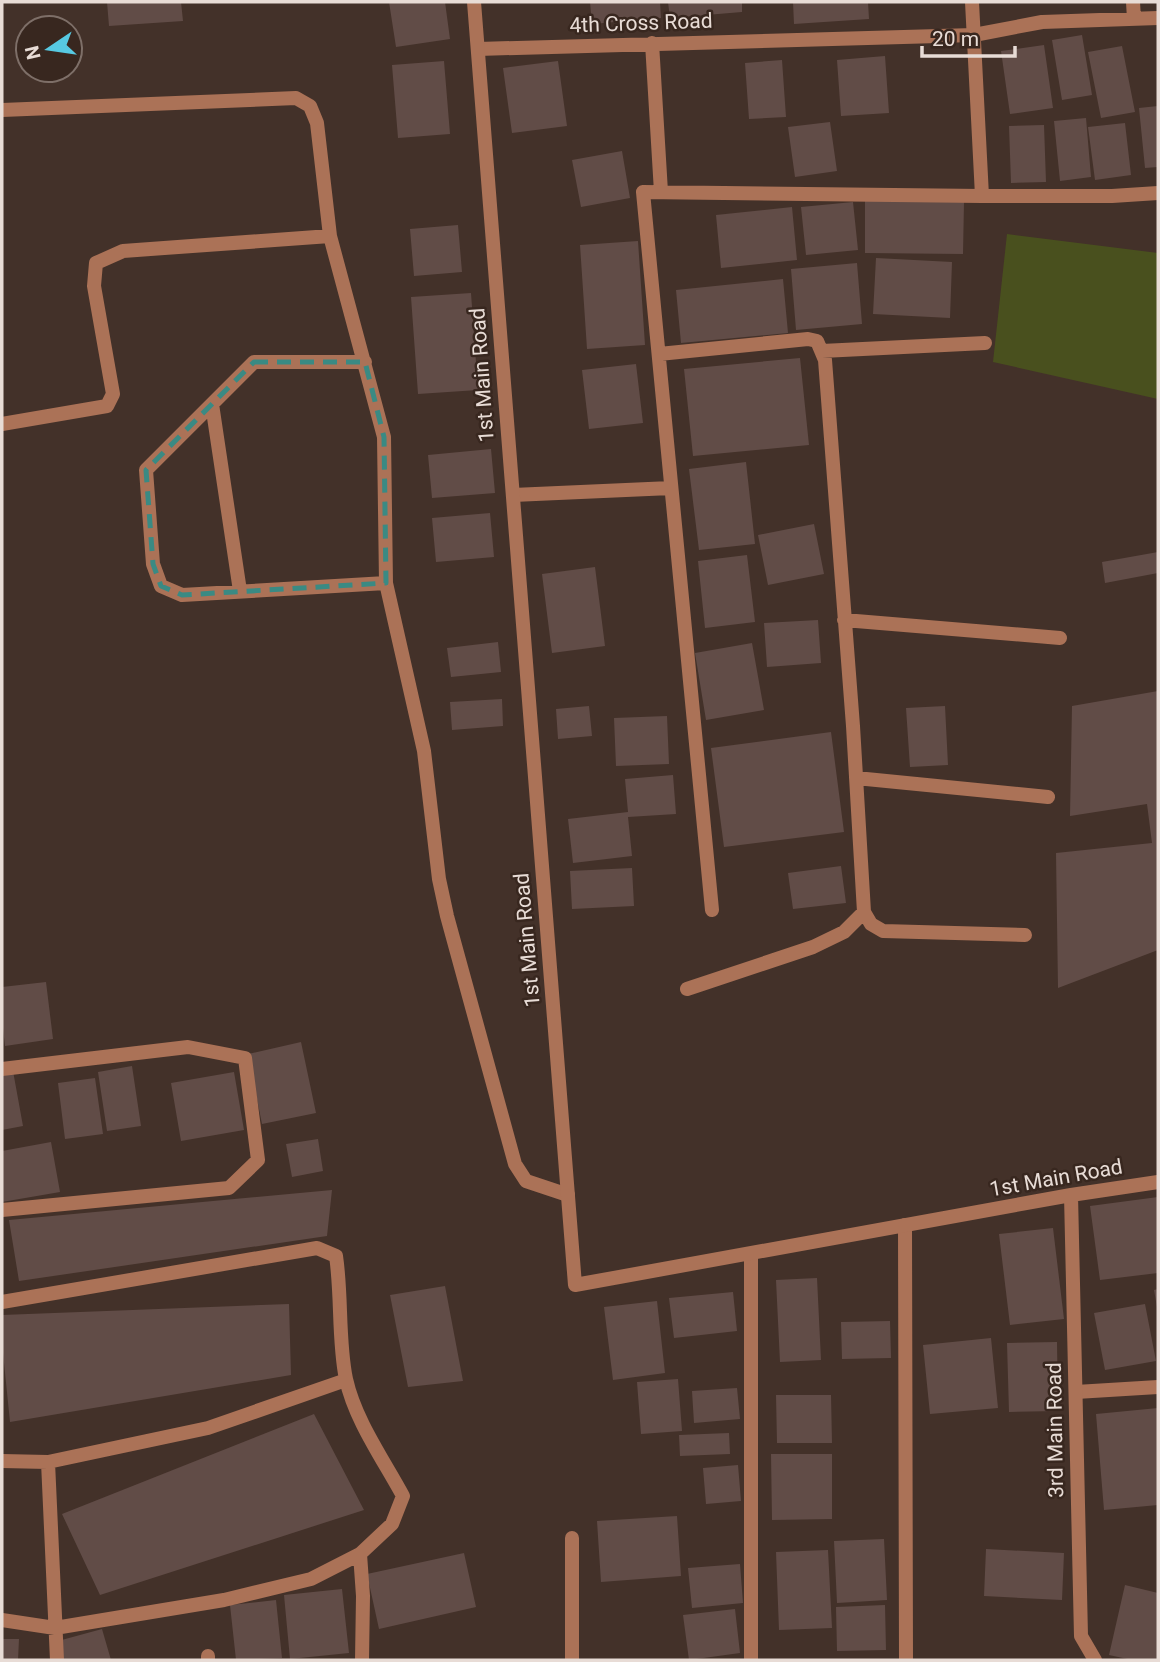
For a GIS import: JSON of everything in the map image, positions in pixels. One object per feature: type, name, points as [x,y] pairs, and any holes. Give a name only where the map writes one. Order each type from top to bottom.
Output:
[{"type":"street","name":"1st Main Road","points":[[474,2],[575,1285],[1071,1195],[1158,1182]]},
{"type":"street","points":[[972,2],[982,197]]},
{"type":"street","points":[[1133,2],[1133,19]]},
{"type":"street","name":"4th Cross Road","points":[[478,49],[974,35],[1042,22],[1158,18]]},
{"type":"street","points":[[652,43],[660,192]]},
{"type":"street","points":[[2,110],[296,97],[310,106],[317,123],[330,236],[384,437],[386,583],[424,751],[439,879],[447,916],[515,1164],[526,1181],[568,1195]]},
{"type":"street","points":[[712,910],[643,192],[982,197],[1158,193]]},
{"type":"street","points":[[2,424],[107,406],[113,394],[94,286],[96,263],[123,251],[330,236]]},
{"type":"street","points":[[659,354],[808,339],[817,341],[822,351],[864,912],[871,924],[883,931],[1025,934]]},
{"type":"street","points":[[822,351],[985,343]]},
{"type":"street","points":[[365,362],[254,362],[146,470],[153,564],[161,586],[182,595],[386,583]]},
{"type":"street","points":[[212,404],[240,591]]},
{"type":"street","points":[[513,495],[671,488]]},
{"type":"street","points":[[844,620],[1060,638]]},
{"type":"street","points":[[856,778],[1048,797]]},
{"type":"street","points":[[687,989],[813,947],[844,932],[864,912]]},
{"type":"street","points":[[2,1069],[188,1046],[246,1058],[258,1160],[229,1188],[2,1210]]},
{"type":"street","name":"3rd Main Road","points":[[1071,1195],[1081,1636],[1095,1660]]},
{"type":"street","points":[[905,1225],[906,1660]]},
{"type":"street","points":[[2,1302],[317,1248],[336,1256],[341,1290],[342,1351],[346,1380],[356,1410],[403,1496],[392,1524],[360,1554],[311,1579],[224,1600],[55,1628],[2,1620]]},
{"type":"street","points":[[751,1254],[751,1660]]},
{"type":"street","points":[[2,1461],[48,1462],[208,1427],[346,1380]]},
{"type":"street","points":[[1076,1392],[1158,1387]]},
{"type":"street","points":[[48,1462],[57,1660]]},
{"type":"street","points":[[572,1538],[572,1660]]},
{"type":"street","points":[[360,1554],[363,1596],[362,1660]]},
{"type":"highlighted area","points":[[254,362],[365,362],[384,437],[386,583],[182,595],[161,586],[153,564],[146,470]]},
{"type":"green space","points":[[1007,234],[1158,253],[1158,399],[993,362]]},
{"type":"building","points":[[107,2],[181,2],[183,21],[109,26]]},
{"type":"building","points":[[389,2],[445,2],[450,39],[396,47]]},
{"type":"building","points":[[590,2],[660,2],[661,18],[592,24]]},
{"type":"building","points":[[668,2],[742,2],[742,12],[670,18]]},
{"type":"building","points":[[793,2],[868,2],[869,19],[794,24]]},
{"type":"building","points":[[1082,35],[1092,95],[1062,100],[1052,40]]},
{"type":"building","points":[[1044,45],[1053,108],[1010,114],[1001,51]]},
{"type":"building","points":[[1122,46],[1135,112],[1101,118],[1088,52]]},
{"type":"building","points":[[885,56],[889,113],[841,116],[837,60]]},
{"type":"building","points":[[782,60],[786,117],[749,119],[745,63]]},
{"type":"building","points":[[444,61],[450,134],[398,138],[392,65]]},
{"type":"building","points":[[558,61],[567,126],[512,133],[503,68]]},
{"type":"building","points":[[1158,106],[1158,167],[1145,168],[1139,108]]},
{"type":"building","points":[[1086,118],[1091,177],[1060,181],[1054,121]]},
{"type":"building","points":[[830,122],[837,171],[795,177],[788,127]]},
{"type":"building","points":[[1125,123],[1131,175],[1095,180],[1088,127]]},
{"type":"building","points":[[1044,125],[1046,182],[1011,183],[1009,126]]},
{"type":"building","points":[[622,151],[630,198],[581,207],[572,160]]},
{"type":"building","points":[[865,200],[964,202],[963,254],[865,253]]},
{"type":"building","points":[[853,202],[858,250],[806,255],[801,207]]},
{"type":"building","points":[[792,207],[797,260],[721,268],[716,215]]},
{"type":"building","points":[[458,225],[462,272],[414,276],[410,229]]},
{"type":"building","points":[[638,241],[645,345],[587,349],[580,245]]},
{"type":"building","points":[[876,258],[952,262],[950,318],[873,314]]},
{"type":"building","points":[[857,263],[862,324],[796,330],[791,269]]},
{"type":"building","points":[[783,279],[788,333],[681,343],[676,290]]},
{"type":"building","points":[[471,293],[478,390],[418,394],[411,297]]},
{"type":"building","points":[[800,358],[809,445],[693,456],[684,369]]},
{"type":"building","points":[[636,364],[643,423],[589,429],[582,370]]},
{"type":"building","points":[[491,449],[495,493],[432,498],[428,455]]},
{"type":"building","points":[[746,462],[755,544],[699,550],[689,469]]},
{"type":"building","points":[[490,513],[494,557],[436,562],[432,518]]},
{"type":"building","points":[[814,524],[824,574],[768,585],[758,535]]},
{"type":"building","points":[[1158,552],[1158,573],[1105,583],[1102,562]]},
{"type":"building","points":[[747,555],[755,622],[705,628],[698,561]]},
{"type":"building","points":[[595,567],[605,646],[552,653],[542,574]]},
{"type":"building","points":[[818,620],[821,663],[767,667],[764,623]]},
{"type":"building","points":[[498,642],[501,672],[451,677],[447,648]]},
{"type":"building","points":[[752,643],[764,710],[706,720],[695,653]]},
{"type":"building","points":[[1158,691],[1158,950],[1058,988],[1056,853],[1152,843],[1147,804],[1070,816],[1072,706]]},
{"type":"building","points":[[502,699],[503,726],[452,730],[450,702]]},
{"type":"building","points":[[589,706],[592,736],[558,739],[556,709]]},
{"type":"building","points":[[945,706],[948,765],[910,767],[906,708]]},
{"type":"building","points":[[667,716],[669,764],[616,766],[614,718]]},
{"type":"building","points":[[831,732],[844,832],[724,847],[711,748]]},
{"type":"building","points":[[673,775],[676,814],[628,817],[632,856],[573,863],[568,819],[628,812],[625,779]]},
{"type":"building","points":[[841,866],[846,903],[793,909],[788,873]]},
{"type":"building","points":[[632,868],[634,906],[572,909],[570,871]]},
{"type":"building","points":[[46,982],[53,1039],[5,1046],[2,987]]},
{"type":"building","points":[[301,1042],[316,1113],[262,1124],[248,1054]]},
{"type":"building","points":[[132,1066],[141,1126],[107,1131],[98,1072]]},
{"type":"building","points":[[13,1071],[23,1126],[2,1130],[2,1073]]},
{"type":"building","points":[[234,1072],[244,1130],[181,1141],[171,1083]]},
{"type":"building","points":[[95,1078],[103,1134],[65,1139],[58,1083]]},
{"type":"building","points":[[318,1139],[323,1171],[292,1177],[286,1144]]},
{"type":"building","points":[[51,1142],[60,1192],[2,1202],[2,1151]]},
{"type":"building","points":[[332,1190],[327,1236],[19,1281],[9,1220]]},
{"type":"building","points":[[1158,1197],[1158,1273],[1100,1280],[1090,1206]]},
{"type":"building","points":[[1053,1228],[1064,1319],[1010,1325],[999,1234]]},
{"type":"building","points":[[817,1278],[821,1360],[780,1362],[776,1280]]},
{"type":"building","points":[[445,1286],[463,1381],[408,1387],[390,1295]]},
{"type":"building","points":[[1158,1289],[1158,1307],[1157,1307],[1154,1290]]},
{"type":"building","points":[[733,1292],[737,1331],[674,1338],[669,1298]]},
{"type":"building","points":[[657,1301],[665,1373],[613,1380],[604,1307]]},
{"type":"building","points":[[289,1304],[291,1375],[10,1422],[2,1315]]},
{"type":"building","points":[[1145,1304],[1156,1361],[1105,1370],[1094,1313]]},
{"type":"building","points":[[890,1321],[891,1358],[842,1359],[841,1322]]},
{"type":"building","points":[[991,1338],[998,1408],[930,1414],[923,1345]]},
{"type":"building","points":[[1057,1342],[1058,1411],[1009,1412],[1007,1343]]},
{"type":"building","points":[[678,1379],[682,1431],[641,1434],[637,1382]]},
{"type":"building","points":[[737,1388],[740,1419],[694,1423],[692,1391]]},
{"type":"building","points":[[776,1395],[831,1395],[832,1443],[777,1443]]},
{"type":"building","points":[[1158,1408],[1158,1505],[1104,1510],[1096,1414]]},
{"type":"building","points":[[314,1414],[364,1510],[100,1595],[62,1514]]},
{"type":"building","points":[[729,1433],[730,1454],[680,1456],[679,1435]]},
{"type":"building","points":[[771,1454],[832,1454],[832,1519],[772,1520]]},
{"type":"building","points":[[738,1465],[741,1501],[706,1504],[703,1468]]},
{"type":"building","points":[[677,1516],[681,1576],[601,1582],[597,1521]]},
{"type":"building","points":[[884,1539],[887,1600],[837,1603],[834,1541]]},
{"type":"building","points":[[986,1549],[1064,1553],[1062,1600],[984,1596]]},
{"type":"building","points":[[828,1550],[832,1628],[779,1630],[776,1552]]},
{"type":"building","points":[[464,1553],[476,1607],[379,1629],[367,1574]]},
{"type":"building","points":[[740,1564],[743,1603],[692,1608],[688,1568]]},
{"type":"building","points":[[1125,1585],[1158,1593],[1158,1660],[1132,1660],[1109,1655]]},
{"type":"building","points":[[342,1589],[349,1653],[290,1659],[284,1595]]},
{"type":"building","points":[[276,1600],[282,1658],[236,1660],[230,1605]]},
{"type":"building","points":[[885,1605],[886,1650],[837,1651],[836,1607]]},
{"type":"building","points":[[735,1609],[740,1653],[689,1660],[683,1615]]},
{"type":"building","points":[[102,1629],[111,1660],[63,1660],[58,1641]]},
{"type":"building","points":[[2,1639],[19,1639],[18,1660],[2,1660]]}]
